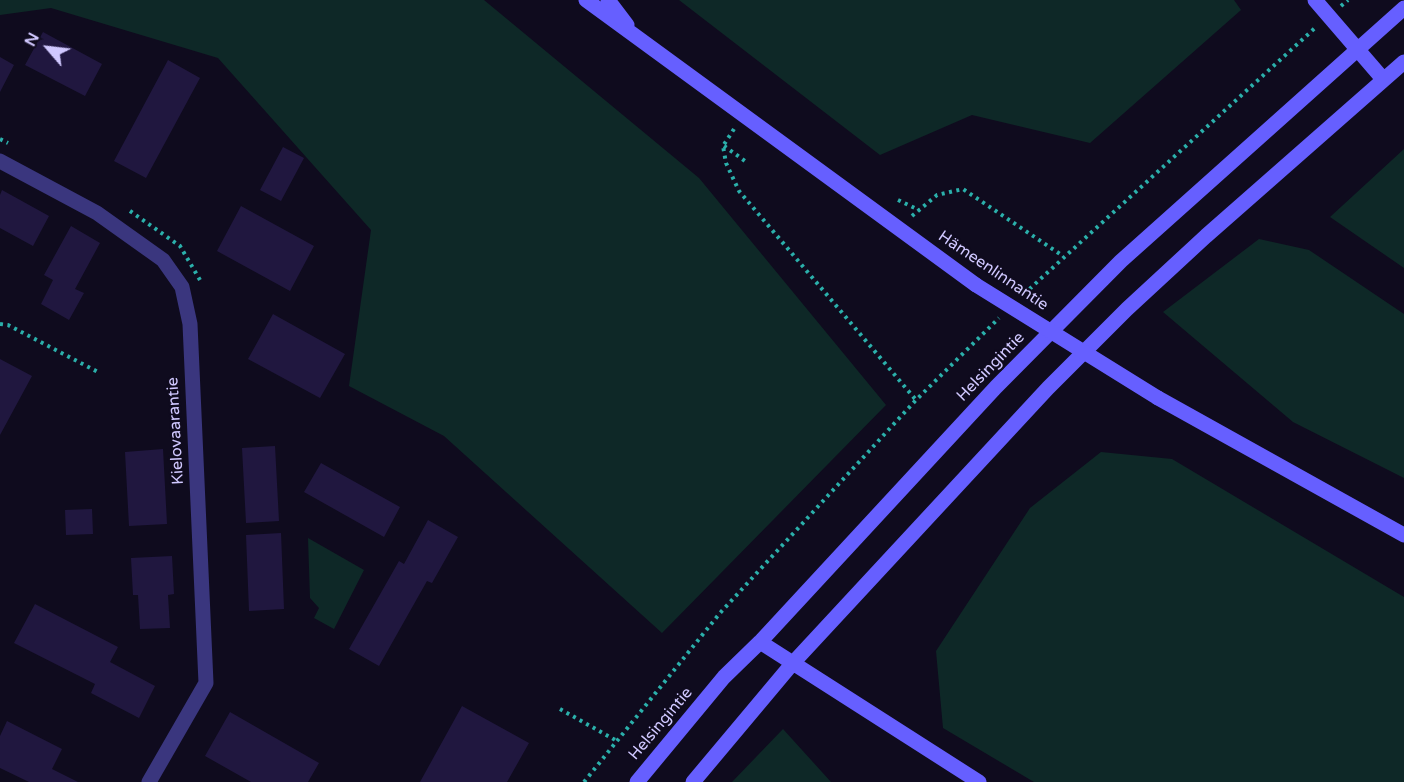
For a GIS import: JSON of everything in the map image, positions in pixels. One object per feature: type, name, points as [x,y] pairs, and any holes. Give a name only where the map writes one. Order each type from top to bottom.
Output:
[{"type":"main road","name":"Hämeenlinnantie","points":[[586,0],[976,285],[1158,398],[1404,535]]},
{"type":"main road","points":[[608,0],[642,43]]},
{"type":"main road","points":[[1315,0],[1383,79]]},
{"type":"main road","name":"Helsingintie","points":[[637,782],[723,677],[760,642],[996,387],[1121,261],[1404,8]]},
{"type":"main road","points":[[693,782],[792,664],[1048,388],[1127,309],[1404,62]]},
{"type":"main road","points":[[760,642],[979,782]]},
{"type":"street","name":"Kielovaarantie","points":[[0,161],[97,213],[163,260],[182,287],[190,324],[206,683],[149,782]]},
{"type":"path","points":[[1022,296],[1063,256],[1348,0]]},
{"type":"path","points":[[742,115],[723,146],[726,162],[739,191],[916,400]]},
{"type":"path","points":[[723,146],[745,161]]},
{"type":"path","points":[[898,228],[937,195],[963,189],[1063,256]]},
{"type":"path","points":[[898,200],[919,210]]},
{"type":"path","points":[[584,782],[720,613],[916,400],[1006,312]]},
{"type":"path","points":[[0,324],[8,325],[98,372]]},
{"type":"path","points":[[560,709],[617,741]]},
{"type":"green space","points":[[0,0],[484,0],[699,178],[886,405],[662,633],[444,436],[349,386],[371,230],[218,58],[51,8],[0,15]]},
{"type":"green space","points":[[679,0],[1234,0],[1241,10],[1090,143],[972,115],[880,155]]},
{"type":"green space","points":[[1404,149],[1404,268],[1330,217]]},
{"type":"green space","points":[[1259,239],[1309,250],[1404,314],[1404,478],[1293,422],[1163,312]]},
{"type":"green space","points":[[1101,452],[1172,459],[1404,597],[1404,782],[1034,782],[943,728],[936,651],[1030,508]]},
{"type":"green space","points":[[308,538],[364,570],[334,629],[314,618],[319,608],[310,598]]},
{"type":"green space","points":[[783,729],[831,782],[732,782]]},
{"type":"building","points":[[43,32],[102,64],[85,96],[25,65]]},
{"type":"building","points":[[0,57],[14,65],[0,92]]},
{"type":"building","points":[[168,60],[200,78],[146,178],[114,161]]},
{"type":"building","points":[[283,147],[304,158],[281,201],[260,190]]},
{"type":"building","points":[[2,190],[49,216],[33,246],[0,228]]},
{"type":"building","points":[[241,206],[314,246],[290,291],[217,251]]},
{"type":"building","points":[[71,226],[100,243],[75,289],[84,293],[69,320],[41,304],[53,280],[44,275]]},
{"type":"building","points":[[273,314],[345,354],[320,398],[248,359]]},
{"type":"building","points":[[0,359],[32,376],[0,435]]},
{"type":"building","points":[[275,446],[279,521],[246,523],[242,448]]},
{"type":"building","points":[[163,449],[167,524],[129,526],[125,452]]},
{"type":"building","points":[[321,463],[400,507],[384,537],[304,492]]},
{"type":"building","points":[[92,509],[93,534],[66,535],[65,510]]},
{"type":"building","points":[[428,520],[458,537],[432,583],[427,581],[379,666],[349,649],[399,561],[404,564]]},
{"type":"building","points":[[281,533],[284,609],[249,611],[246,535]]},
{"type":"building","points":[[172,556],[174,594],[168,595],[170,628],[140,629],[138,595],[133,595],[131,558]]},
{"type":"building","points":[[35,604],[118,647],[110,662],[155,686],[139,718],[91,693],[95,684],[14,643]]},
{"type":"building","points":[[462,706],[529,743],[507,782],[420,782]]},
{"type":"building","points":[[230,712],[319,763],[308,782],[251,782],[205,756]]},
{"type":"building","points":[[7,721],[62,749],[52,769],[78,782],[29,782],[0,768],[0,736]]}]
